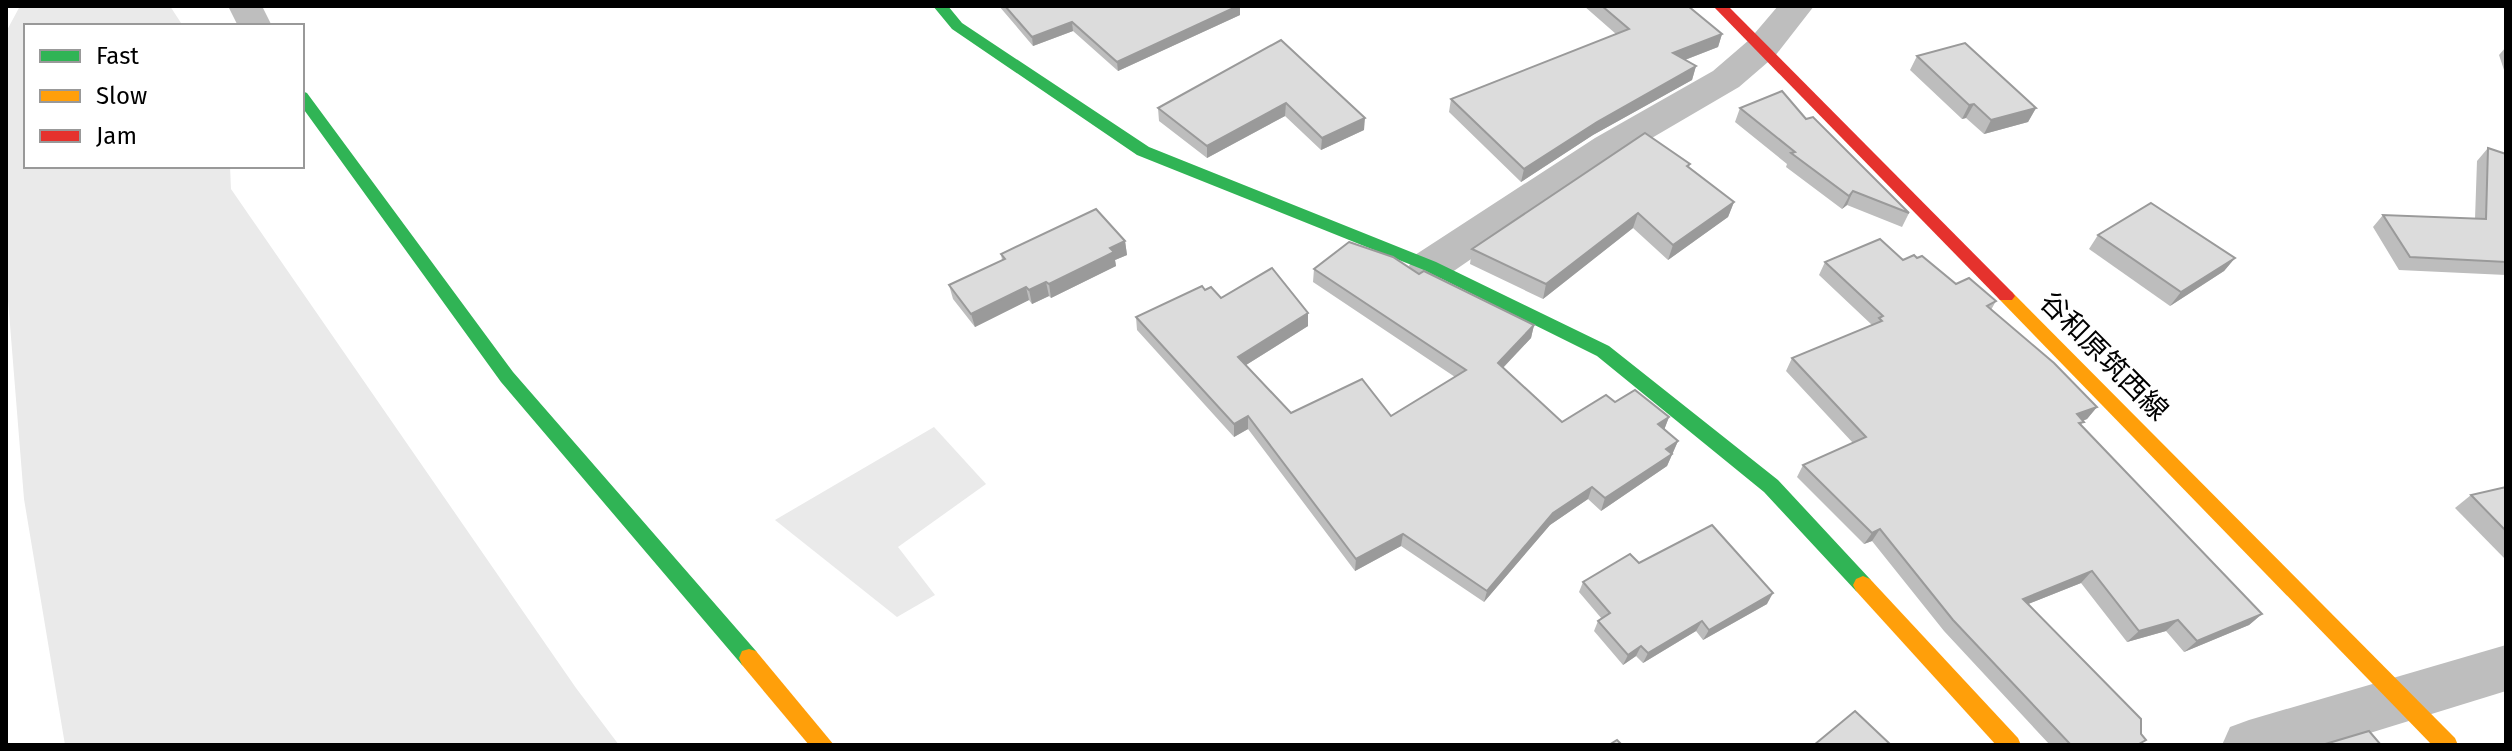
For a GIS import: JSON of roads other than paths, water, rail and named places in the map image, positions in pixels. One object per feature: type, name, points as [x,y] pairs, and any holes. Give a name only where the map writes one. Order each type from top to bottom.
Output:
[{"type":"street","points":[[245,6],[254,24]]},
{"type":"street","points":[[940,6],[957,26],[1143,151],[1430,266],[1603,351],[1771,486],[2010,745]]},
{"type":"street","name":"谷和原筑西線","points":[[1720,6],[2447,745]]},
{"type":"street","points":[[1430,266],[1608,147],[1726,79],[1762,48],[1797,6]]},
{"type":"street","points":[[304,99],[507,377],[823,745]]},
{"type":"street","points":[[2249,745],[2506,668]]}]
